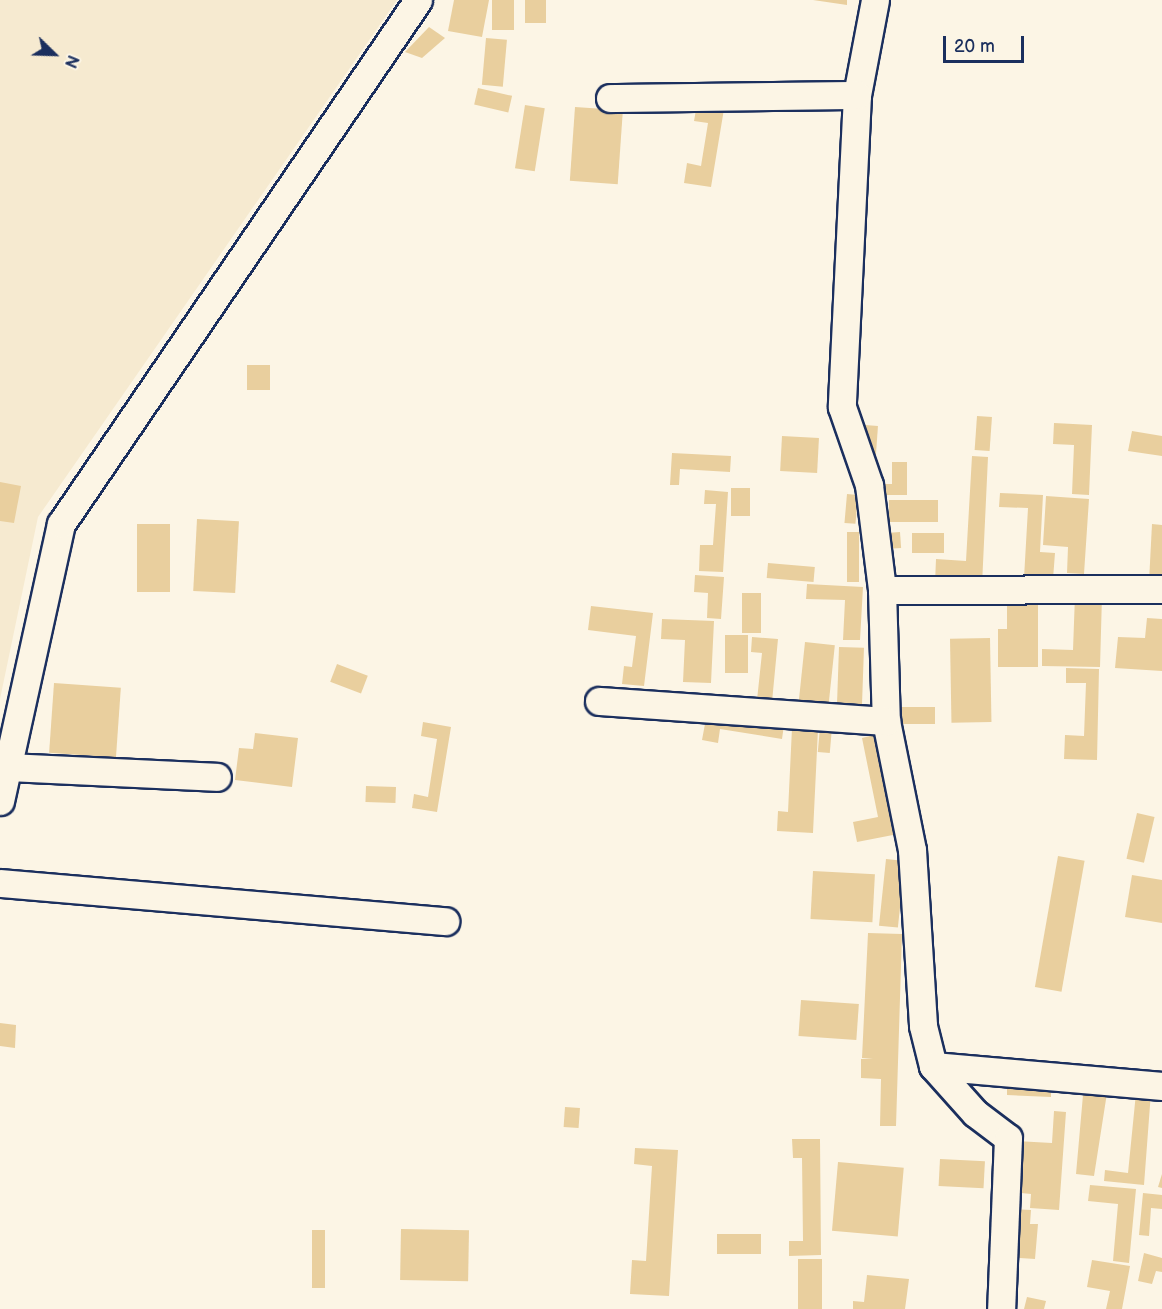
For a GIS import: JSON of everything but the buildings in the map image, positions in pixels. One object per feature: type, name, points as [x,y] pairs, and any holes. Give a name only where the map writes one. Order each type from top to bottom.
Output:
[{"type":"street","points":[[0,801],[61,524],[418,0]]},
{"type":"street","points":[[875,0],[857,95],[842,407],[869,486],[882,590],[886,721],[912,850],[922,1026],[933,1066],[975,1113],[1008,1138],[1001,1309]]},
{"type":"street","points":[[610,98],[857,95]]},
{"type":"street","points":[[882,590],[1162,589]]},
{"type":"street","points":[[599,701],[886,721]]},
{"type":"street","points":[[8,767],[217,777]]},
{"type":"street","points":[[0,883],[445,921]]},
{"type":"street","points":[[933,1066],[1162,1086]]},
{"type":"shaded area","points":[[0,0],[397,0],[38,517],[0,699]]}]
